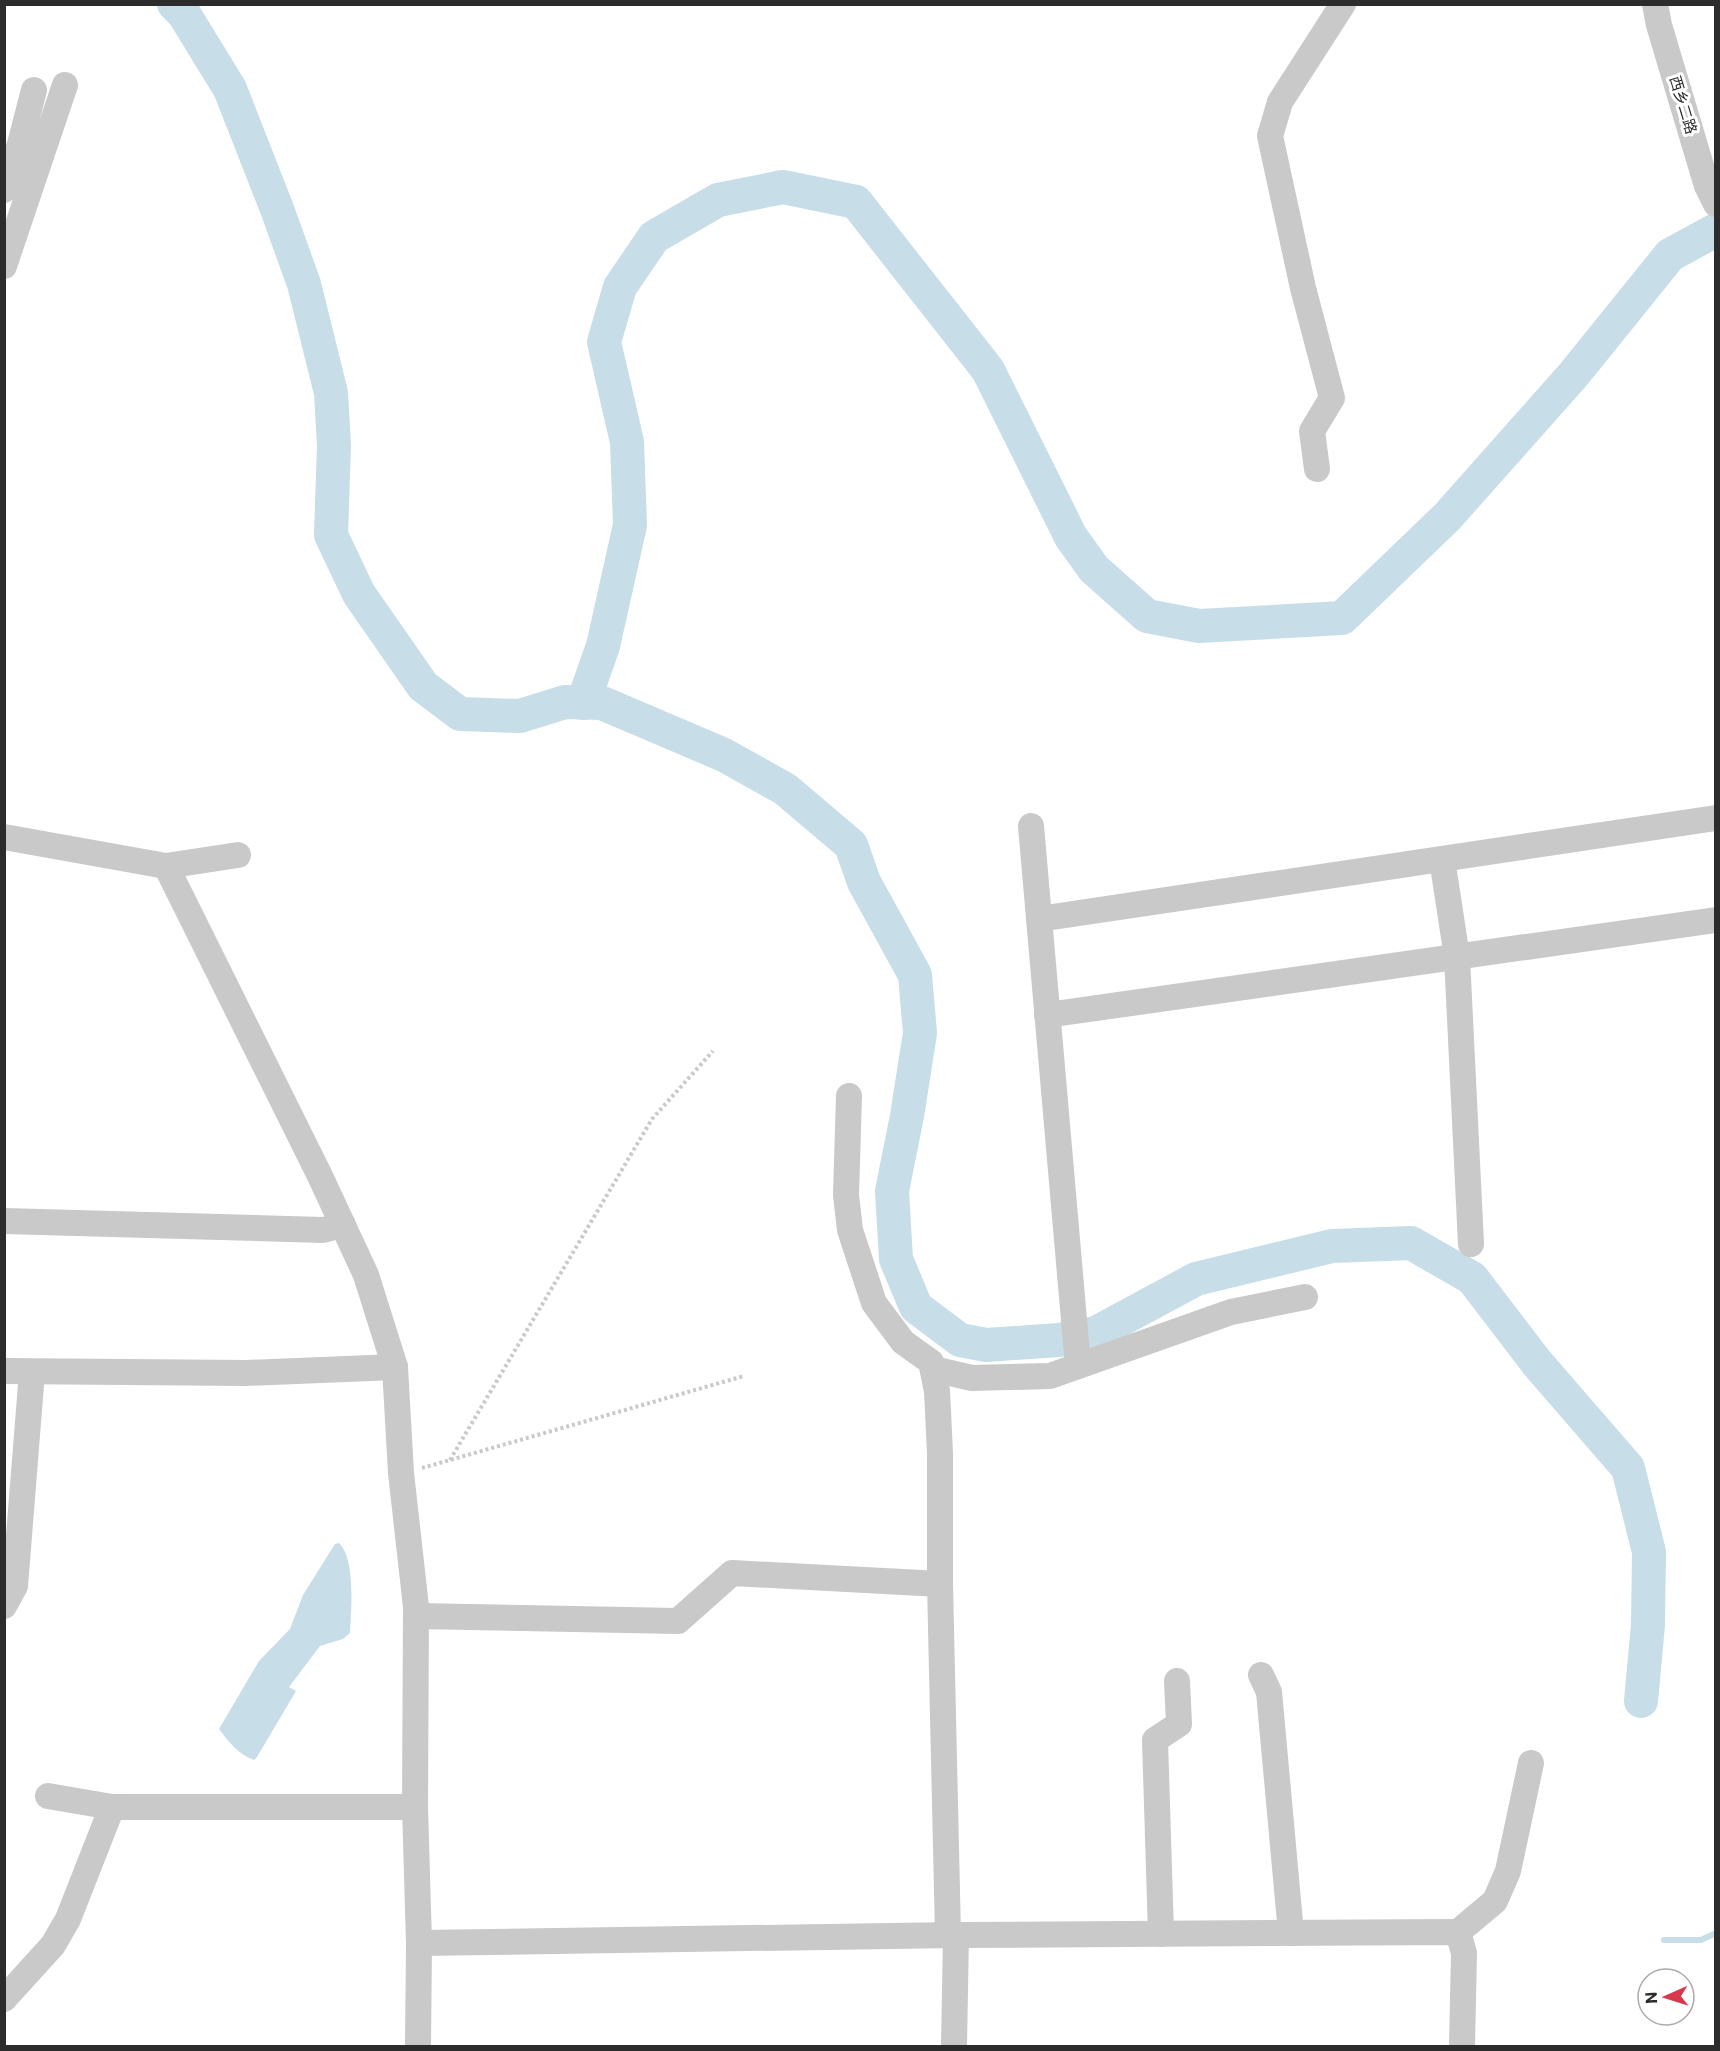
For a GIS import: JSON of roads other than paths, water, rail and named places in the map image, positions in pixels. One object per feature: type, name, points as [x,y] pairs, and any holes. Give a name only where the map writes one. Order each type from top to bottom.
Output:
[{"type":"street","points":[[1317,469],[1312,431],[1332,398],[1303,288],[1270,136],[1280,102],[1343,4]]},
{"type":"street","name":"西乡二路","points":[[1655,4],[1659,25],[1711,195]]},
{"type":"street","points":[[4,266],[65,85]]},
{"type":"street","points":[[4,190],[20,144],[34,90]]},
{"type":"street","points":[[1039,919],[1716,818]]},
{"type":"street","points":[[1031,826],[1078,1366]]},
{"type":"street","points":[[4,837],[166,866],[238,855]]},
{"type":"street","points":[[1442,859],[1457,957],[1471,1244]]},
{"type":"street","points":[[166,866],[320,1176],[366,1275],[395,1367],[401,1473],[416,1617],[415,1807],[419,1943],[418,2046]]},
{"type":"street","points":[[1047,1015],[1716,920]]},
{"type":"street","points":[[849,1096],[846,1194],[850,1230],[874,1303],[903,1342],[931,1362],[938,1391],[940,1584],[954,2046]]},
{"type":"street","points":[[4,1221],[323,1230],[343,1225]]},
{"type":"street","points":[[933,1369],[972,1378],[1050,1376],[1231,1312],[1305,1297]]},
{"type":"street","points":[[4,1371],[246,1373],[395,1367]]},
{"type":"street","points":[[4,1606],[15,1586],[32,1372]]},
{"type":"street","points":[[416,1617],[678,1621],[732,1573],[940,1584]]},
{"type":"street","points":[[1261,1676],[1269,1692],[1291,1933]]},
{"type":"street","points":[[1161,1934],[1155,1740],[1179,1724],[1177,1681]]},
{"type":"street","points":[[419,1943],[952,1935],[1458,1932],[1495,1902],[1508,1871],[1531,1763]]},
{"type":"street","points":[[48,1796],[112,1807],[415,1807]]},
{"type":"street","points":[[4,1999],[53,1945],[68,1919],[112,1807]]},
{"type":"street","points":[[1458,1932],[1464,1953],[1462,2046]]},
{"type":"water","points":[[339,1543],[348,1561],[350,1573],[350,1633],[343,1639],[320,1646],[289,1687],[296,1691],[257,1757],[254,1760],[249,1758],[230,1743],[219,1729],[259,1661],[290,1629],[303,1595],[335,1544]]},
{"type":"waterway","points":[[174,4],[184,14],[230,89],[304,284],[331,393],[334,445],[331,535],[359,594],[423,686],[460,714],[520,716],[565,702],[602,703],[724,755],[785,789],[851,845],[864,882],[915,975],[920,1033],[892,1191],[896,1259],[916,1307],[960,1340],[986,1345],[1059,1340],[1096,1333],[1196,1279],[1332,1246],[1411,1243],[1472,1278],[1537,1363],[1628,1468],[1649,1552],[1648,1625],[1641,1701]]},
{"type":"waterway","points":[[583,703],[603,646],[630,525],[627,442],[604,342],[620,287],[654,237],[718,200],[783,187],[856,202],[988,370],[1071,537],[1094,569],[1147,616],[1199,626],[1342,618],[1447,517],[1574,374],[1670,255],[1716,230]]},
{"type":"waterway","points":[[1664,1940],[1701,1940],[1716,1933]]}]
